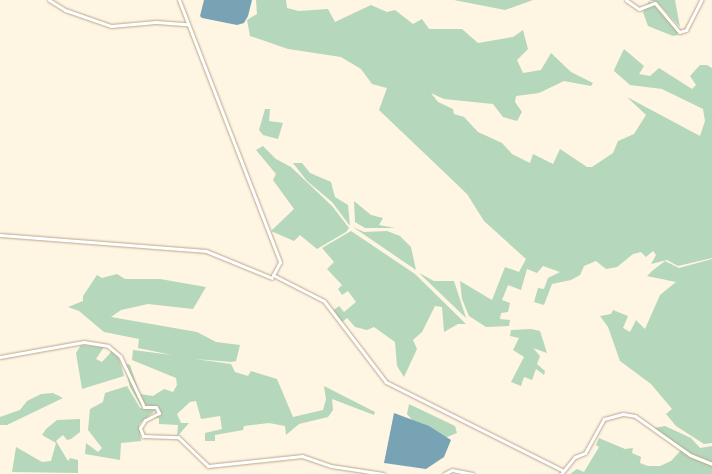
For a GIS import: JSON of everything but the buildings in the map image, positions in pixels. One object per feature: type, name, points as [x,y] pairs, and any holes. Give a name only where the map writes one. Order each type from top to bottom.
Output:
[{"type":"street","points":[[49,0],[65,10],[111,26],[156,22],[187,24]]},
{"type":"street","points":[[179,0],[280,262],[273,275],[324,301],[386,382],[562,472],[574,457],[585,453],[604,419],[623,414],[635,416],[690,455],[712,464]]},
{"type":"street","points":[[626,0],[639,9],[655,3],[679,32],[686,30],[702,0]]},
{"type":"street","points":[[0,235],[206,251],[272,278]]},
{"type":"street","points":[[0,357],[84,342],[108,346],[120,356],[138,400],[144,407],[156,407],[159,413],[145,420],[140,428],[143,436],[178,437],[208,466],[302,456],[331,466],[383,474]]},
{"type":"street","points":[[444,474],[452,470],[473,474]]},
{"type":"green space","points":[[256,0],[286,0],[287,8],[299,11],[328,9],[335,22],[371,5],[387,12],[395,10],[413,24],[422,19],[429,29],[462,29],[478,43],[513,37],[523,30],[528,49],[517,60],[523,73],[541,70],[551,53],[571,72],[593,83],[591,86],[564,81],[539,93],[516,96],[515,102],[522,112],[517,121],[503,117],[493,104],[444,99],[431,93],[438,102],[453,109],[454,114],[464,117],[478,132],[502,143],[512,154],[530,163],[533,154],[553,164],[560,149],[587,167],[592,167],[613,153],[618,141],[634,134],[646,115],[627,97],[700,136],[705,121],[703,109],[662,89],[630,85],[614,71],[624,49],[644,66],[639,74],[650,76],[659,68],[692,89],[696,85],[690,76],[700,65],[707,65],[712,68],[712,258],[678,266],[667,260],[651,264],[656,255],[653,251],[646,257],[641,252],[633,254],[617,267],[606,269],[596,261],[584,266],[580,275],[571,280],[552,284],[544,305],[534,302],[538,288],[544,289],[548,278],[560,272],[543,266],[537,273],[527,269],[521,290],[508,285],[502,300],[510,303],[508,312],[501,313],[500,319],[510,320],[509,326],[486,327],[469,316],[462,299],[460,281],[492,300],[505,267],[519,272],[526,259],[484,221],[467,194],[379,110],[387,88],[372,84],[361,69],[341,57],[288,49],[250,36],[247,20],[257,14]]},
{"type":"green space","points":[[454,0],[533,0],[505,10]]},
{"type":"green space","points":[[649,0],[675,0],[680,27],[658,3]]},
{"type":"green space","points":[[649,1],[670,17],[682,34],[673,36],[648,26],[643,12]]},
{"type":"green space","points":[[265,109],[270,109],[269,121],[283,123],[278,139],[263,135],[259,130]]},
{"type":"green space","points":[[263,146],[276,159],[291,167],[332,206],[349,228],[346,232],[317,249],[300,235],[294,241],[271,231],[294,209],[273,180],[276,174],[256,150]]},
{"type":"green space","points":[[293,163],[302,163],[310,173],[331,182],[335,197],[348,205],[350,226],[332,202],[307,181]]},
{"type":"green space","points":[[354,201],[371,215],[383,218],[379,225],[395,228],[365,228],[355,222]]},
{"type":"green space","points":[[353,227],[364,232],[387,231],[400,236],[411,247],[416,270]]},
{"type":"green space","points":[[351,231],[415,274],[466,324],[458,324],[444,332],[442,307],[435,306],[422,332],[413,340],[417,349],[404,377],[397,366],[395,342],[374,327],[367,330],[355,327],[347,318],[341,323],[331,312],[339,306],[344,312],[356,302],[348,291],[342,295],[338,289],[342,285],[327,269],[334,262],[322,248]]},
{"type":"green space","points":[[712,259],[712,443],[704,444],[676,426],[666,414],[672,409],[651,384],[620,361],[608,327],[600,316],[611,314],[613,310],[628,316],[623,328],[630,332],[636,320],[645,329],[660,295],[676,282],[647,276],[665,261],[679,268]]},
{"type":"green space","points":[[419,273],[434,281],[454,281],[466,318]]},
{"type":"green space","points":[[117,274],[125,279],[160,279],[206,287],[193,309],[148,304],[121,310],[111,317],[197,332],[216,342],[240,345],[236,361],[195,359],[231,364],[235,372],[248,376],[251,371],[277,379],[293,417],[323,410],[326,399],[324,386],[375,412],[374,415],[332,399],[333,410],[328,417],[299,424],[286,435],[285,426],[269,423],[244,426],[243,430],[215,435],[215,441],[205,441],[205,433],[222,429],[220,416],[201,419],[196,401],[190,402],[177,414],[181,423],[189,423],[177,437],[178,425],[159,424],[159,418],[152,418],[142,422],[158,413],[156,406],[141,406],[130,387],[124,363],[130,365],[140,394],[153,396],[164,389],[173,392],[177,385],[176,378],[132,360],[133,350],[172,355],[138,348],[139,339],[104,332],[79,311],[68,307],[83,301],[83,296],[97,275],[102,278]]},
{"type":"green space","points":[[531,329],[540,331],[547,353],[533,348],[540,356],[537,364],[545,371],[544,375],[536,369],[532,380],[524,377],[521,386],[511,382],[524,357],[513,350],[519,338],[510,336],[511,330]]},
{"type":"green space","points":[[81,345],[104,347],[96,359],[102,362],[112,351],[119,358],[124,376],[82,389],[76,353]]},
{"type":"green space","points":[[127,386],[140,408],[156,410],[139,424],[141,441],[121,443],[120,460],[85,454],[86,443],[98,452],[102,448],[88,430],[90,409],[103,402],[105,393]]},
{"type":"green space","points":[[53,393],[63,398],[7,425],[0,425],[0,417],[20,410],[27,401],[41,394]]},
{"type":"green space","points":[[409,404],[455,426],[457,433],[442,439],[415,423],[407,414]]},
{"type":"green space","points":[[80,419],[80,432],[71,439],[67,440],[63,435],[56,441],[68,461],[70,458],[78,460],[78,473],[12,472],[16,447],[42,462],[51,461],[56,443],[42,435],[46,429],[57,420]]},
{"type":"green space","points":[[665,426],[691,438],[700,448],[712,446],[712,463],[692,455],[654,428]]},
{"type":"green space","points":[[599,438],[625,449],[633,448],[632,453],[641,457],[640,463],[648,466],[660,466],[671,461],[682,449],[712,466],[712,474],[570,474],[577,469],[584,472],[599,447],[596,445]]},
{"type":"water","points":[[204,0],[252,0],[244,23],[237,25],[202,18],[200,16]]},
{"type":"water","points":[[394,413],[429,426],[451,440],[444,457],[426,469],[384,463]]}]
